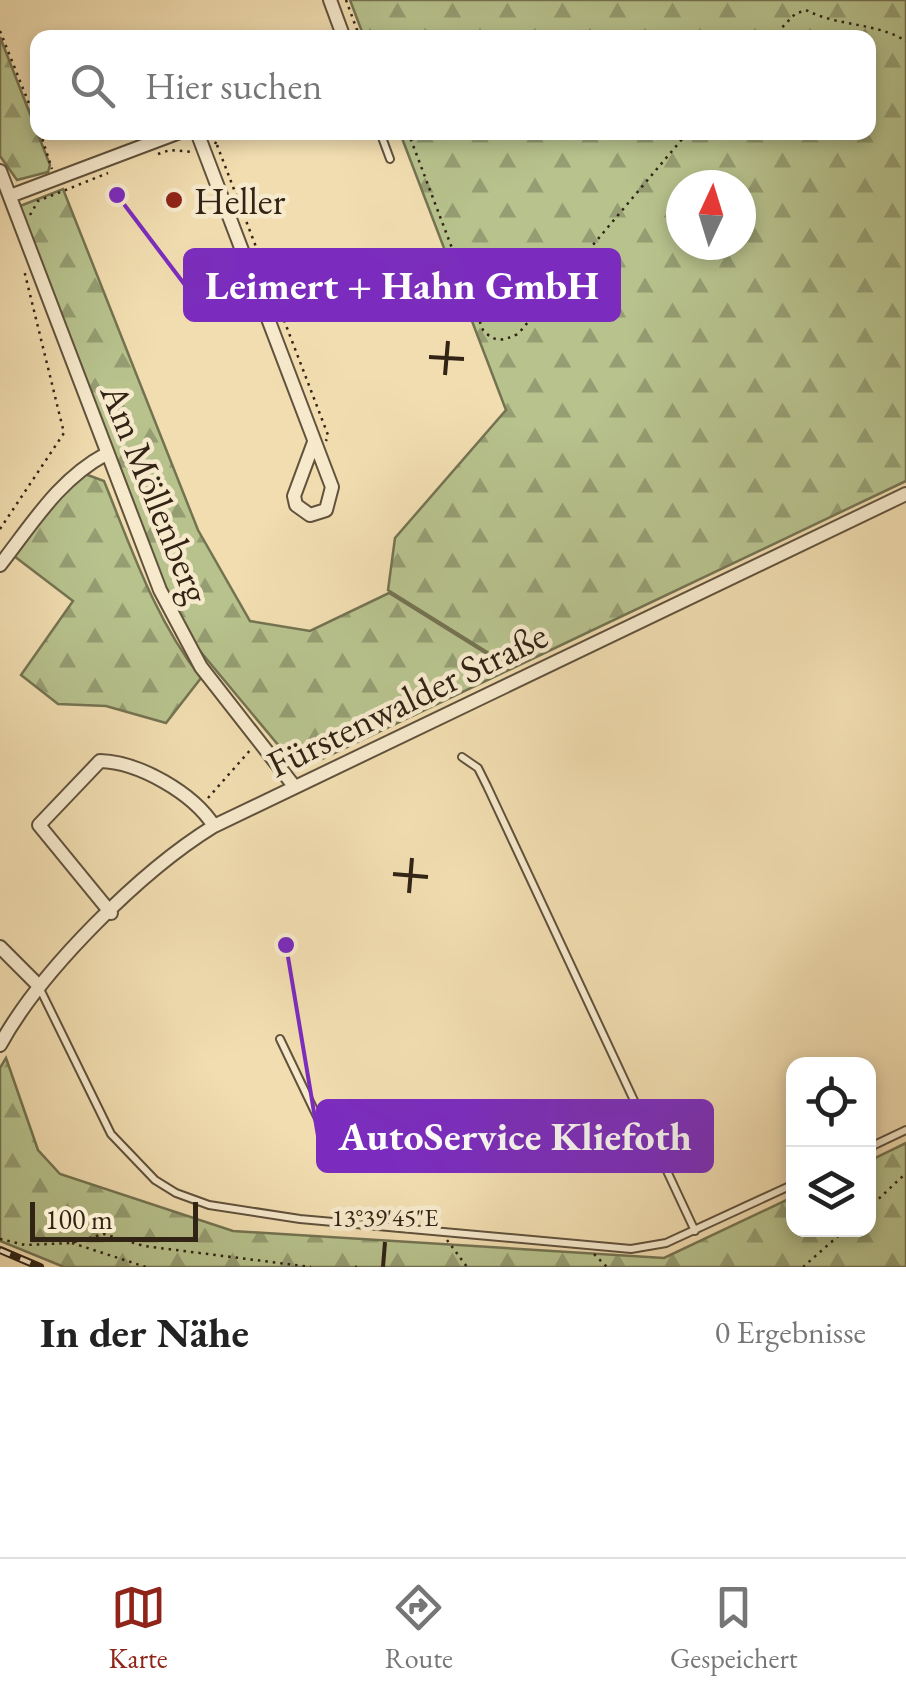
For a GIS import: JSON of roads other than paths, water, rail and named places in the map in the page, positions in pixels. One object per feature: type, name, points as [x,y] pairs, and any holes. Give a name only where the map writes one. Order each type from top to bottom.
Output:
[{"type":"street","points":[[330,0],[341,30]]},
{"type":"street","points":[[5,198],[159,140]]},
{"type":"street","points":[[204,140],[210,146],[314,444],[332,496],[326,510],[310,515],[296,505],[294,496],[314,444]]},
{"type":"street","name":"Am Möllenberg","points":[[0,171],[5,198],[184,638],[227,703],[294,786]]},
{"type":"street","points":[[0,566],[56,490],[78,469],[106,454]]},
{"type":"street","name":"Fürstenwalder Straße","points":[[0,1045],[39,986],[160,864],[214,826],[906,494]]},
{"type":"street","points":[[111,913],[39,825],[100,760],[116,761],[201,806],[214,826]]},
{"type":"street","points":[[0,947],[39,986]]},
{"type":"lane","points":[[383,140],[390,159]]},
{"type":"lane","points":[[462,757],[482,777],[695,1231]]},
{"type":"lane","points":[[39,986],[111,1134],[165,1187],[209,1205],[631,1249],[695,1231],[786,1188]]},
{"type":"lane","points":[[280,1040],[325,1132]]},
{"type":"lane","points":[[870,1147],[906,1130]]},
{"type":"railway","points":[[0,1250],[40,1267]]},
{"type":"place","name":"Leimert + Hahn GmbH","points":[[117,195]]},
{"type":"place","name":"Heller","points":[[174,200]]},
{"type":"place","name":"AutoService Kliefoth","points":[[286,945]]}]
